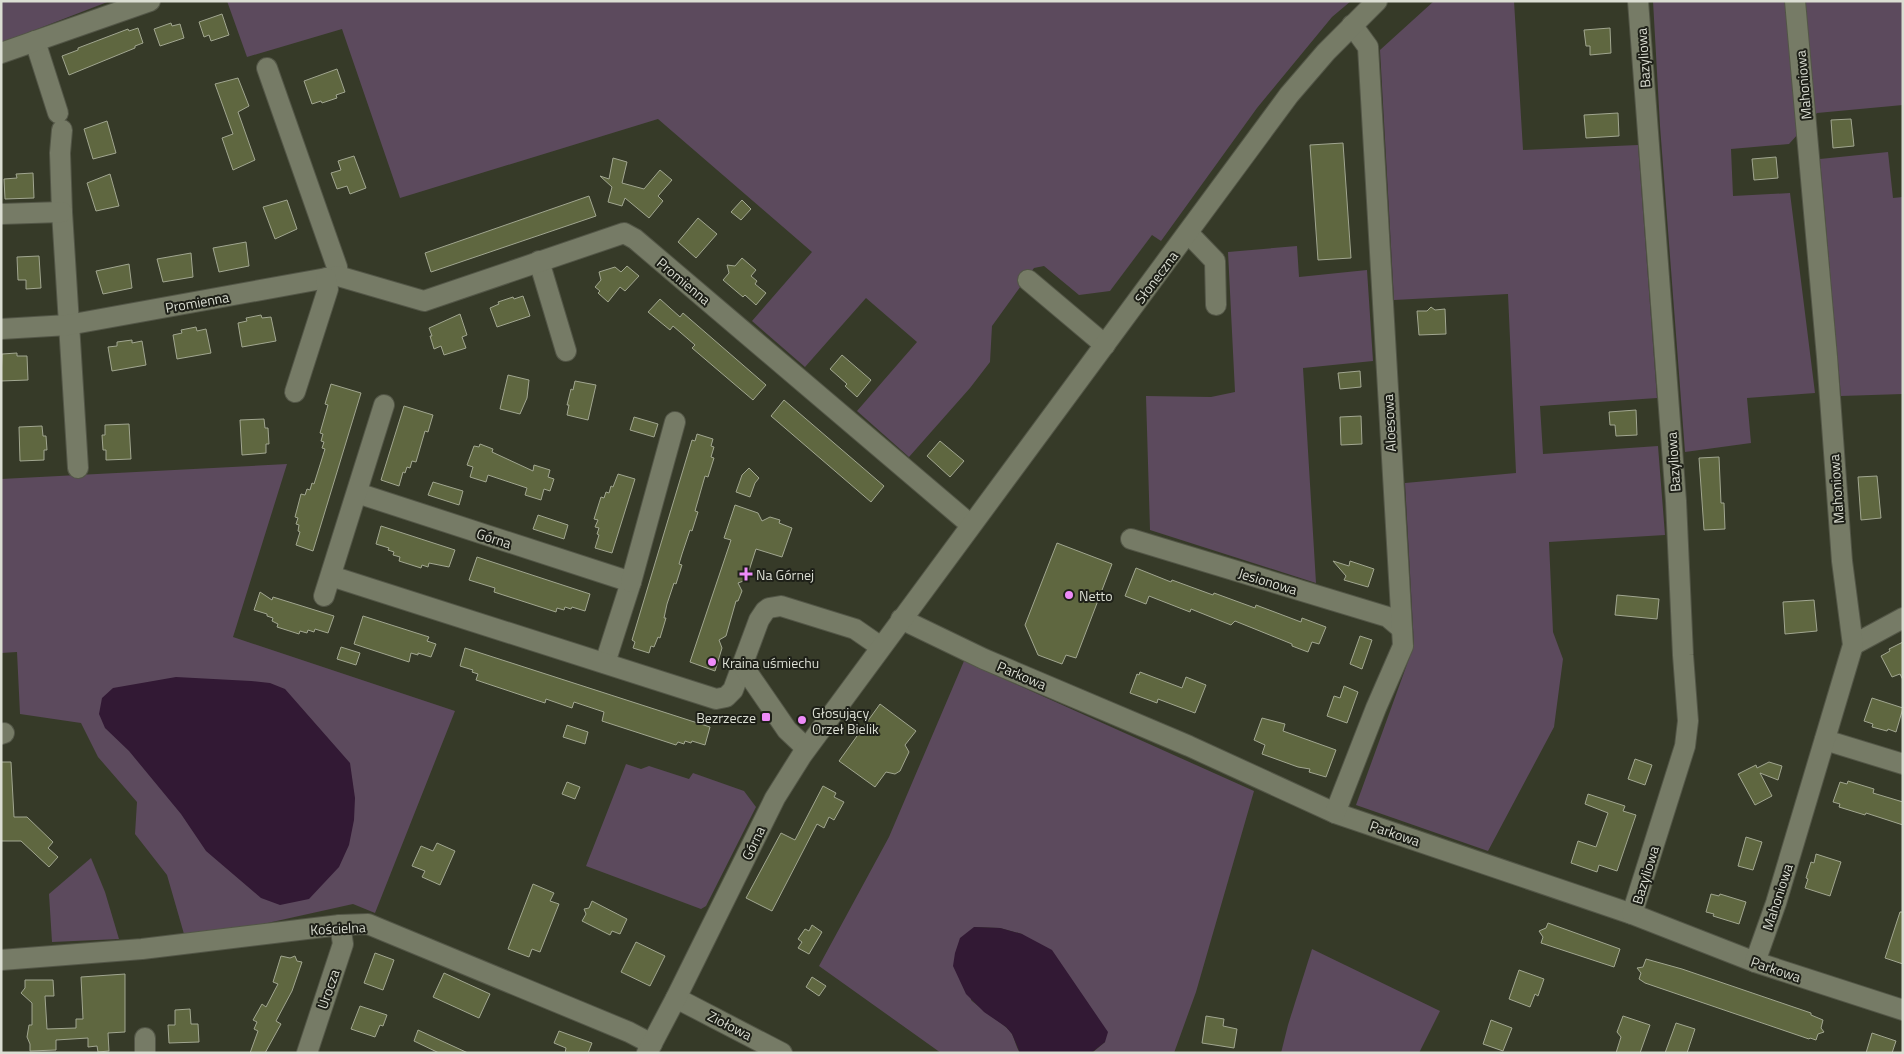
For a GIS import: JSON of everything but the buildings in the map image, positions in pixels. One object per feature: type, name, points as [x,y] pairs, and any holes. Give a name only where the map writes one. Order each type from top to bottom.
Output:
[{"type":"street","points":[[1,53],[150,1]]},
{"type":"street","name":"Słoneczna","points":[[944,561],[1290,95],[1317,61],[1377,1]]},
{"type":"street","name":"Bazyliowa","points":[[1632,914],[1685,746],[1688,720],[1676,501],[1638,1]]},
{"type":"street","name":"Mahoniowa","points":[[1756,962],[1776,903],[1853,645],[1842,561],[1827,357],[1796,1]]},
{"type":"street","name":"Aloesowa","points":[[1336,812],[1376,708],[1403,646],[1368,47],[1352,25]]},
{"type":"street","points":[[35,41],[60,121],[62,212],[78,468]]},
{"type":"street","points":[[267,68],[338,267],[328,288],[296,392]]},
{"type":"street","points":[[1,214],[62,212]]},
{"type":"street","points":[[1188,233],[1215,261],[1216,306]]},
{"type":"street","name":"Promienna","points":[[1,328],[68,325],[332,277],[424,300],[617,234],[629,235],[971,525]]},
{"type":"street","points":[[540,261],[566,351]]},
{"type":"street","points":[[1028,280],[1105,345]]},
{"type":"street","points":[[324,596],[384,405]]},
{"type":"street","points":[[605,664],[631,582],[675,422]]},
{"type":"street","name":"Górna","points":[[357,493],[631,582]]},
{"type":"street","name":"Jesionowa","points":[[1131,539],[1388,617],[1401,628]]},
{"type":"street","name":"Górna","points":[[650,1048],[776,798],[806,748],[944,561]]},
{"type":"street","points":[[333,571],[605,664],[708,697],[720,699],[726,697],[733,690],[759,620],[765,611],[775,606],[786,607],[855,629],[881,647]]},
{"type":"street","points":[[1853,645],[1903,618]]},
{"type":"street","name":"Parkowa","points":[[902,619],[984,659],[1189,746],[1336,812],[1632,914],[1756,962],[1903,1010]]},
{"type":"street","points":[[743,666],[787,730],[806,748]]},
{"type":"street","points":[[1825,740],[1903,764]]},
{"type":"street","name":"Kościelna","points":[[1,960],[142,949],[340,925],[368,924],[629,1032],[650,1048]]},
{"type":"street","name":"Urocza","points":[[311,1051],[343,944],[340,925]]},
{"type":"street","name":"Ziołowa","points":[[676,998],[782,1053]]},
{"type":"shaded area","points":[[1,1],[110,1],[1,43]]},
{"type":"shaded area","points":[[227,1],[1351,1],[1332,17],[1257,108],[1161,241],[1152,235],[1110,291],[1079,295],[1044,266],[1034,268],[992,326],[990,362],[970,388],[909,457],[857,411],[917,342],[866,298],[805,367],[752,321],[812,252],[658,119],[400,198],[342,29],[247,57]]},
{"type":"shaded area","points":[[1434,1],[1514,1],[1523,150],[1638,145],[1657,398],[1540,406],[1543,454],[1658,446],[1665,535],[1549,542],[1553,632],[1563,659],[1554,727],[1488,851],[1356,805],[1414,645],[1405,483],[1516,473],[1508,294],[1394,300],[1380,50]]},
{"type":"shaded area","points":[[1653,1],[1903,1],[1903,105],[1817,113],[1789,144],[1731,149],[1733,196],[1790,193],[1815,393],[1747,398],[1751,443],[1685,452],[1660,126]]},
{"type":"shaded area","points":[[1888,152],[1893,198],[1903,197],[1903,394],[1841,396],[1820,159]]},
{"type":"shaded area","points":[[1297,246],[1299,277],[1367,270],[1373,361],[1303,368],[1316,583],[1150,530],[1146,396],[1211,397],[1235,392],[1228,252]]},
{"type":"shaded area","points":[[287,464],[233,637],[455,711],[375,913],[353,904],[250,927],[184,934],[167,875],[135,834],[137,802],[98,757],[81,723],[20,714],[17,652],[1,653],[1,479]]},
{"type":"shaded area","points":[[964,661],[1254,791],[1196,992],[1174,1053],[1092,1053],[1105,1042],[1022,934],[1000,928],[974,927],[971,1000],[1010,1031],[1020,1053],[941,1053],[819,966],[889,837]]},
{"type":"shaded area","points":[[176,677],[270,683],[285,689],[350,763],[355,798],[354,820],[349,845],[339,867],[309,899],[280,905],[261,898],[206,851],[181,814],[129,751],[105,728],[99,714],[102,698],[113,688]]},
{"type":"shaded area","points":[[626,764],[641,769],[649,766],[689,779],[693,773],[744,791],[756,807],[706,906],[701,909],[586,866]]},
{"type":"shaded area","points":[[91,858],[105,892],[119,939],[52,942],[49,894]]},
{"type":"shaded area","points":[[974,927],[1000,928],[1022,934],[1052,950],[1108,1032],[1105,1042],[1091,1053],[1020,1053],[1012,1034],[1006,1027],[984,1012],[966,994],[953,966],[960,938]]},
{"type":"shaded area","points":[[1312,949],[1440,1011],[1419,1053],[1281,1053]]},
{"type":"place","name":"Na Górnej","points":[[746,574]]},
{"type":"place","name":"Netto","points":[[1069,595]]},
{"type":"place","name":"Kraina uśmiechu","points":[[712,662]]},
{"type":"place","name":"Bezrzecze","points":[[766,717]]},
{"type":"place","name":"Głosujący Orzeł Bielik","points":[[802,720]]}]
